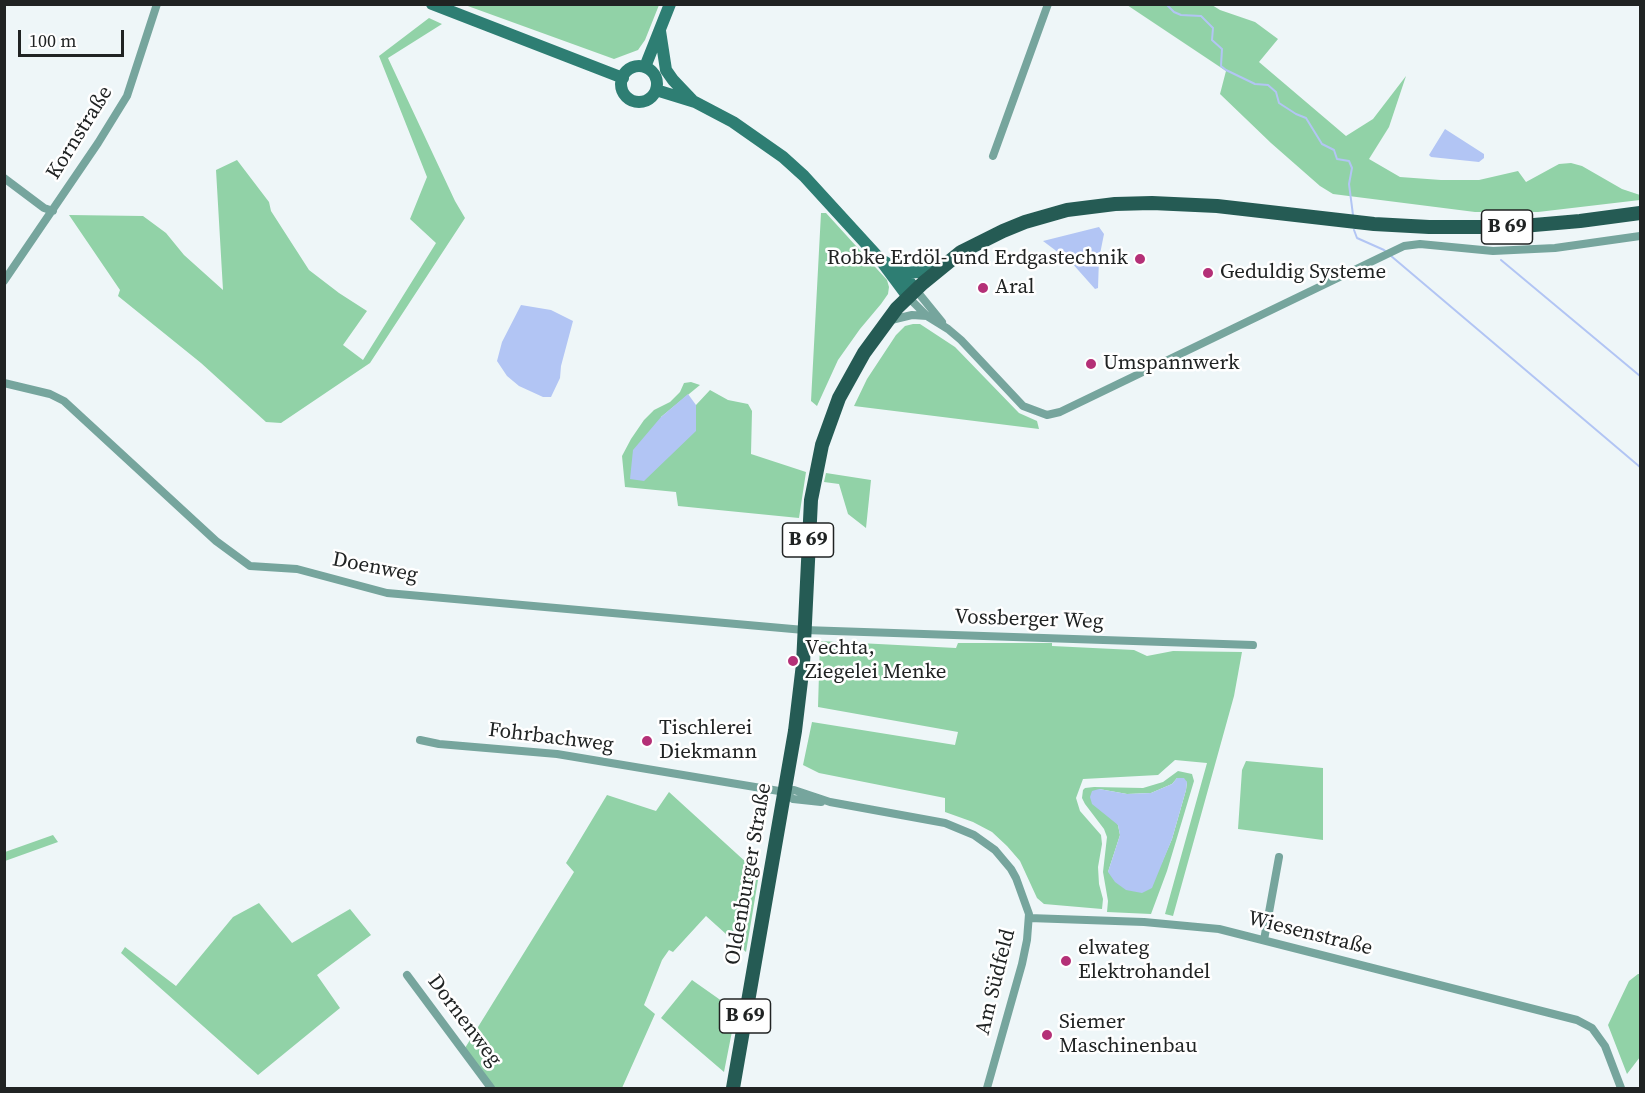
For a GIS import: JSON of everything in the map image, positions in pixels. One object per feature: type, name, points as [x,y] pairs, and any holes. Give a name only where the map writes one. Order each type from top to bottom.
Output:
[{"type":"main road","points":[[432,4],[623,78]]},
{"type":"main road","points":[[645,67],[670,4]]},
{"type":"main road","points":[[660,31],[666,70],[695,102]]},
{"type":"main road","points":[[645,67],[656,79],[656,90],[649,99],[639,102],[624,94],[621,83],[629,69],[645,67]]},
{"type":"main road","points":[[656,90],[695,102],[733,122],[783,157],[804,176],[912,293]]},
{"type":"main road","name":"B 69","points":[[912,293],[936,271],[981,241],[1018,225],[1067,210],[1115,204],[1217,206],[1374,224],[1429,227],[1511,227],[1641,213]]},
{"type":"main road","points":[[879,258],[902,273],[912,293]]},
{"type":"main road","points":[[902,273],[936,271]]},
{"type":"main road","name":"Oldenburger Straße","points":[[733,1089],[800,698],[811,500],[822,446],[850,375],[887,321],[912,293]]},
{"type":"street","name":"Kornstraße","points":[[4,281],[53,211],[127,96],[157,4]]},
{"type":"street","points":[[993,156],[1048,4]]},
{"type":"street","points":[[4,178],[44,208],[53,211]]},
{"type":"street","points":[[912,293],[961,340],[1023,406],[1047,415],[1060,412],[1404,246],[1420,244],[1493,251],[1555,248],[1641,236]]},
{"type":"street","points":[[912,293],[927,316],[948,329]]},
{"type":"street","points":[[887,321],[912,315],[927,316]]},
{"type":"street","name":"Doenweg","points":[[4,383],[50,394],[64,401],[216,541],[250,566],[297,569],[387,592],[804,630]]},
{"type":"street","name":"Vossberger Weg","points":[[804,630],[1253,645]]},
{"type":"street","name":"Fohrbachweg","points":[[420,740],[439,744],[557,754],[785,792]]},
{"type":"street","name":"Am Südfeld","points":[[785,792],[794,790],[830,802],[945,823],[974,834],[1011,868],[1023,895],[1029,918],[1027,940],[987,1089]]},
{"type":"street","points":[[1264,940],[1279,857]]},
{"type":"street","name":"Wiesenstraße","points":[[1029,918],[1173,924],[1220,929],[1577,1020],[1592,1028],[1605,1046],[1621,1089]]},
{"type":"street","name":"Dornenweg","points":[[407,975],[491,1089]]},
{"type":"green space","points":[[659,4],[645,40],[638,50],[614,59],[465,5]]},
{"type":"green space","points":[[1127,5],[1212,5],[1255,22],[1278,39],[1259,62],[1346,136],[1373,119],[1406,76],[1389,127],[1369,159],[1400,177],[1479,180],[1518,171],[1526,182],[1559,164],[1571,163],[1582,166],[1622,189],[1640,195],[1640,200],[1538,212],[1475,212],[1333,194],[1320,186],[1271,143],[1220,94],[1226,71]]},
{"type":"green space","points":[[429,18],[442,24],[388,58],[465,218],[370,363],[281,423],[266,422],[201,363],[118,296],[120,290],[69,215],[143,216],[166,233],[184,255],[223,290],[216,170],[237,160],[269,202],[271,211],[309,270],[367,311],[343,345],[363,360],[436,243],[410,219],[427,177],[379,56]]},
{"type":"green space","points":[[821,213],[826,213],[887,280],[889,287],[888,294],[838,360],[817,406],[811,401]]},
{"type":"green space","points":[[920,324],[955,347],[1019,413],[1037,421],[1039,429],[854,406],[867,379],[896,335],[905,326]]},
{"type":"green space","points":[[691,382],[700,385],[661,417],[696,431],[696,405],[710,390],[728,400],[748,404],[752,411],[751,454],[806,472],[799,518],[678,506],[676,492],[625,487],[622,456],[631,439],[654,410],[670,402],[680,392],[684,383]]},
{"type":"green space","points":[[826,473],[871,480],[866,528],[848,514],[839,484],[824,482]]},
{"type":"green space","points":[[820,641],[956,648],[958,643],[1052,643],[1052,646],[1134,650],[1147,656],[1173,651],[1242,652],[1234,696],[1173,916],[1165,914],[1207,763],[1175,760],[1158,775],[1083,779],[1076,798],[1080,811],[1101,835],[1102,844],[1098,867],[1103,899],[1102,909],[1044,904],[1037,898],[1020,861],[1007,846],[992,832],[945,812],[945,798],[819,773],[803,765],[812,722],[955,745],[958,732],[818,707]]},
{"type":"green space","points":[[1246,761],[1323,768],[1323,840],[1238,829],[1242,770]]},
{"type":"green space","points":[[1178,771],[1192,774],[1194,781],[1167,871],[1151,914],[1107,912],[1108,901],[1103,872],[1107,837],[1104,829],[1085,804],[1082,798],[1083,790],[1094,787],[1143,788],[1163,782]],"holes":[[[1177,778],[1187,782],[1172,839],[1162,862],[1108,872],[1120,835],[1118,825],[1099,789],[1127,794],[1151,793],[1172,784]]]},
{"type":"green space","points":[[669,792],[759,874],[746,952],[706,916],[673,952],[669,950],[662,960],[644,1005],[655,1014],[622,1088],[495,1088],[465,1048],[574,872],[566,863],[607,795],[656,811]]},
{"type":"green space","points":[[53,835],[58,842],[5,861],[5,852]]},
{"type":"green space","points":[[259,903],[292,943],[350,909],[371,935],[317,975],[340,1008],[258,1075],[121,953],[125,947],[176,986],[233,917]]},
{"type":"green space","points":[[1640,974],[1640,1057],[1627,1074],[1608,1025],[1629,981]]},
{"type":"green space","points":[[692,980],[736,1011],[724,1072],[661,1018]]},
{"type":"water","points":[[1445,129],[1484,154],[1484,158],[1479,162],[1431,157],[1429,155]]},
{"type":"water","points":[[1099,227],[1104,234],[1099,259],[1098,288],[1095,289],[1071,262],[1043,241]]},
{"type":"water","points":[[521,305],[551,310],[573,321],[560,378],[551,397],[543,397],[519,386],[507,376],[497,361],[502,342]]},
{"type":"water","points":[[688,394],[696,405],[696,431],[644,481],[630,479],[633,450],[661,417]]},
{"type":"water","points":[[1177,778],[1184,778],[1187,782],[1186,790],[1172,839],[1152,888],[1142,893],[1126,890],[1115,882],[1108,872],[1120,835],[1118,825],[1092,804],[1090,797],[1092,791],[1099,789],[1127,794],[1151,793],[1172,784]]},
{"type":"waterway","points":[[1166,4],[1181,15],[1201,16],[1213,28],[1212,40],[1222,49],[1221,66],[1255,84],[1268,85],[1276,92],[1279,103],[1306,118],[1322,144],[1334,150],[1337,159],[1349,161],[1352,168],[1349,184],[1353,215]]},
{"type":"waterway","points":[[1354,230],[1357,238],[1384,250],[1640,467]]},
{"type":"waterway","points":[[1501,260],[1640,376]]},
{"type":"place","name":"Robke Erdöl- und Erdgastechnik","points":[[1140,259]]},
{"type":"place","name":"Geduldig Systeme","points":[[1208,273]]},
{"type":"place","name":"Aral","points":[[983,288]]},
{"type":"place","name":"Umspannwerk","points":[[1091,364]]},
{"type":"place","name":"Vechta, Ziegelei Menke","points":[[793,661]]},
{"type":"place","name":"Tischlerei Diekmann","points":[[647,741]]},
{"type":"place","name":"elwateg Elektrohandel","points":[[1066,961]]},
{"type":"place","name":"Siemer Maschinenbau","points":[[1047,1035]]}]
